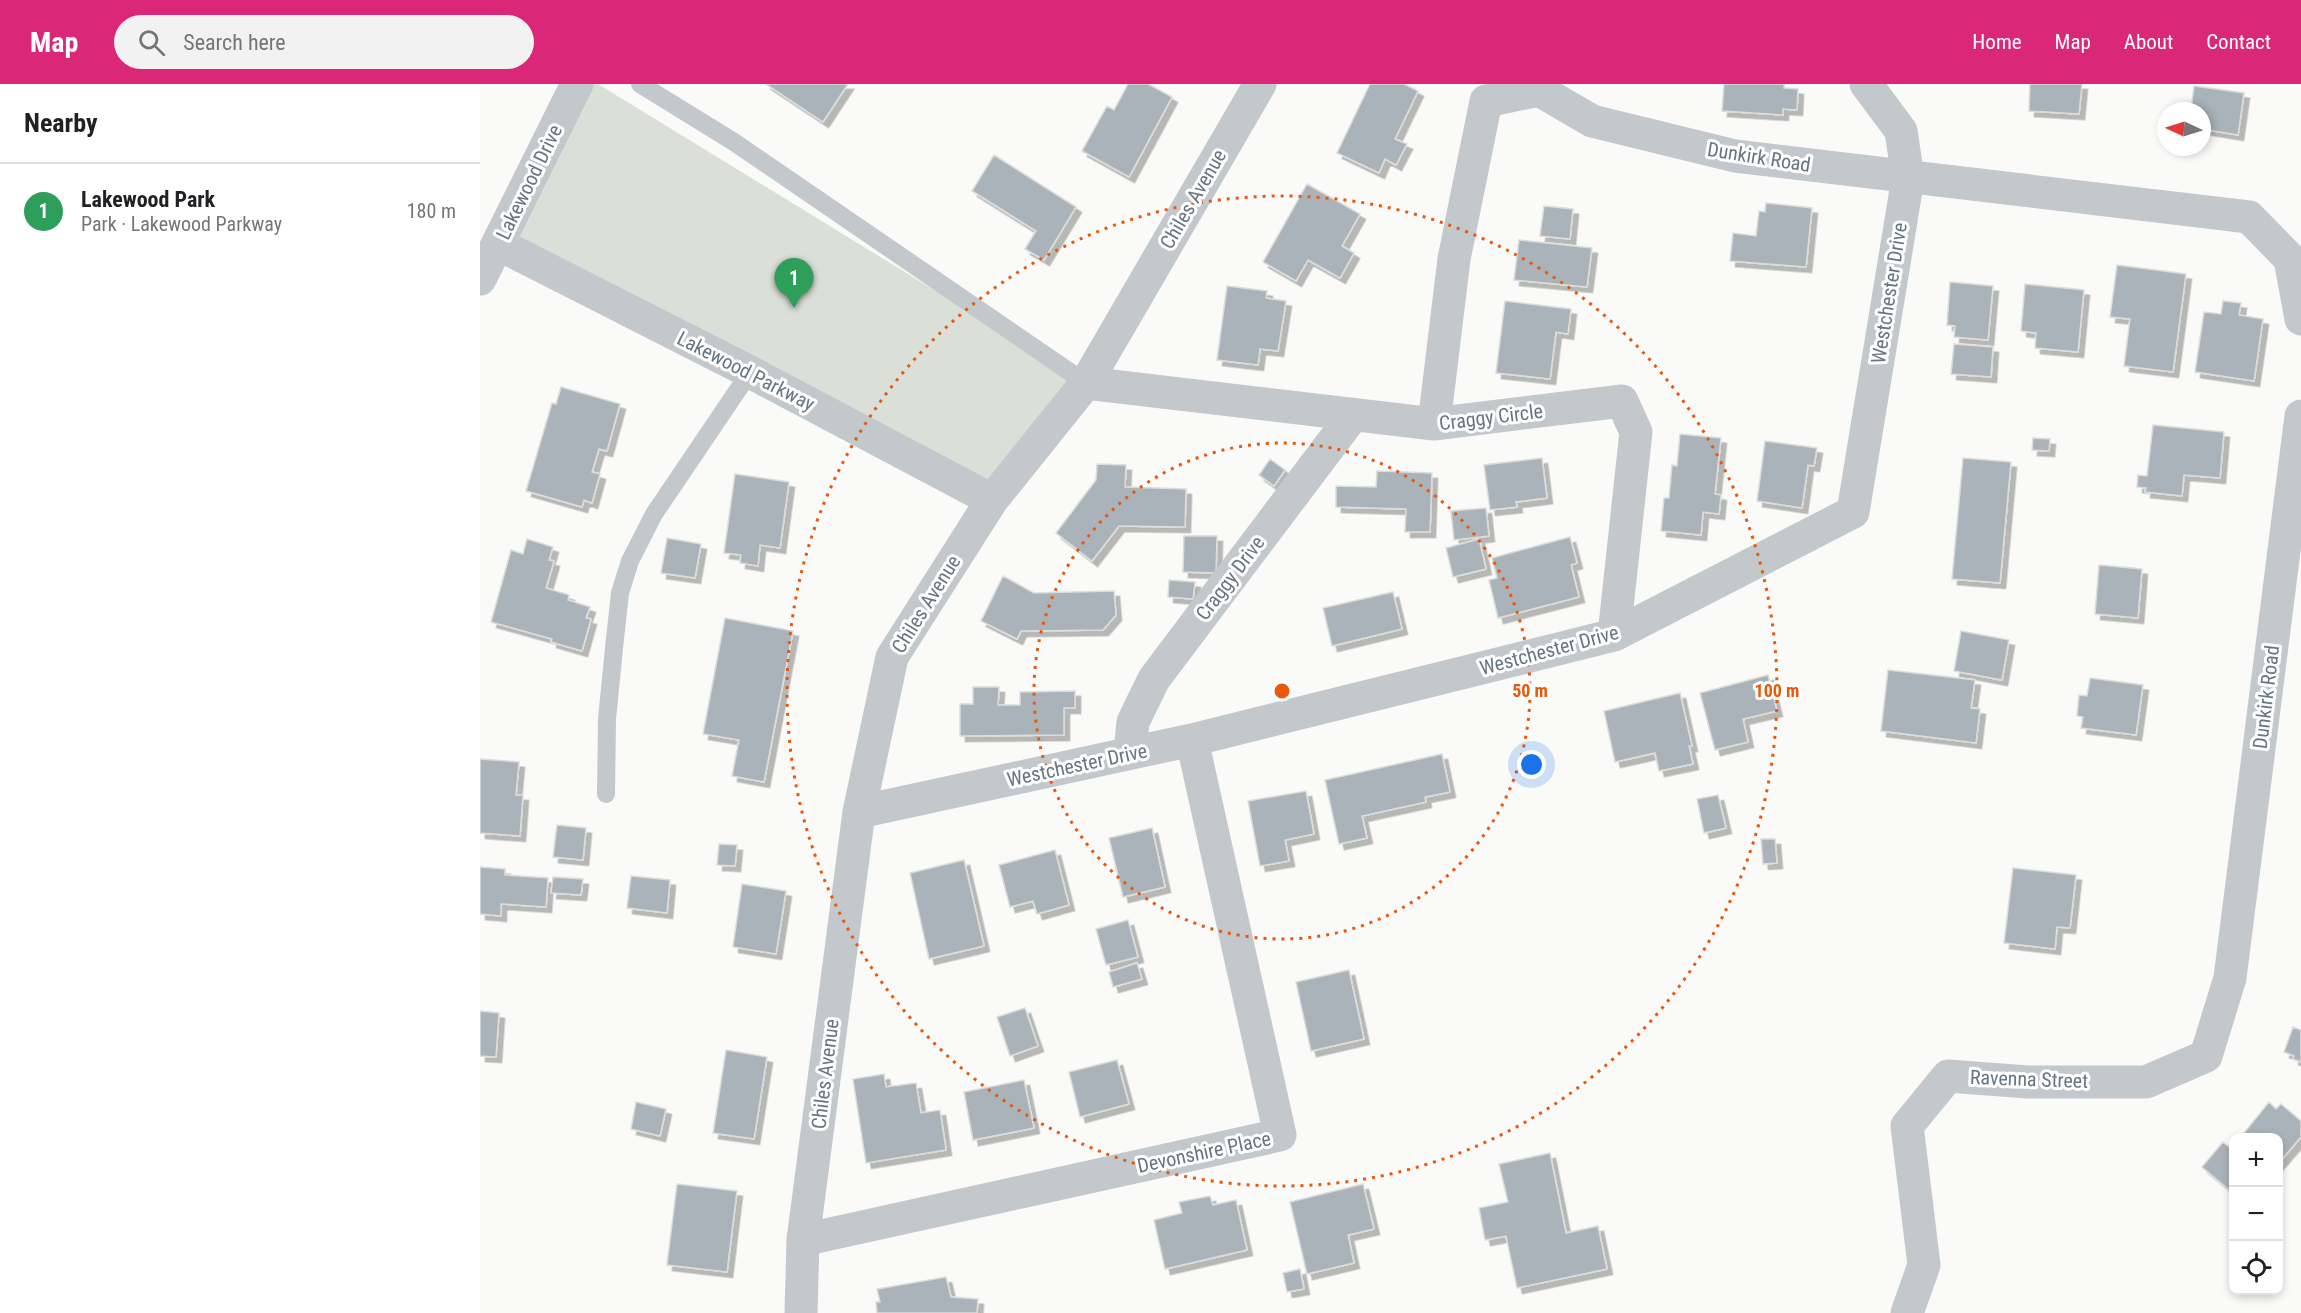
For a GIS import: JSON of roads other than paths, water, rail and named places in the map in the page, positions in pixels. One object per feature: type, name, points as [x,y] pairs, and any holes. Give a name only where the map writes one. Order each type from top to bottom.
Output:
[{"type":"street","name":"Lakewood Drive","points":[[480,279],[577,84]]},
{"type":"street","name":"Chiles Avenue","points":[[801,1313],[803,1240],[859,812],[892,657],[992,500],[1086,383],[1260,84]]},
{"type":"street","name":"Westchester Drive","points":[[859,812],[1192,740],[1614,635],[1853,512],[1908,178],[1901,131],[1866,84]]},
{"type":"street","name":"Dunkirk Road","points":[[1434,424],[1454,259],[1486,101],[1539,90],[1592,121],[1735,156],[2249,217],[2290,259],[2301,319]]},
{"type":"street","name":"Lakewood Parkway","points":[[498,244],[750,372],[992,500]]},
{"type":"street","name":"Craggy Circle","points":[[1086,383],[1434,424],[1622,400],[1636,432],[1614,635]]},
{"type":"street","name":"Craggy Drive","points":[[1131,753],[1133,722],[1154,679],[1353,415]]},
{"type":"street","name":"Dunkirk Road","points":[[2229,978],[2301,416]]},
{"type":"street","name":"Devonshire Place","points":[[803,1240],[1280,1135],[1192,740]]},
{"type":"street","name":"Ravenna Street","points":[[1907,1313],[1924,1265],[1907,1126],[1948,1076],[2028,1082],[2146,1082],[2206,1056],[2229,978]]},
{"type":"lane","points":[[640,84],[734,142],[1086,383]]},
{"type":"lane","points":[[606,794],[607,719],[614,648],[620,593],[630,561],[654,514],[750,372]]},
{"type":"place","name":"Lakewood Park","points":[[794,308]]}]
